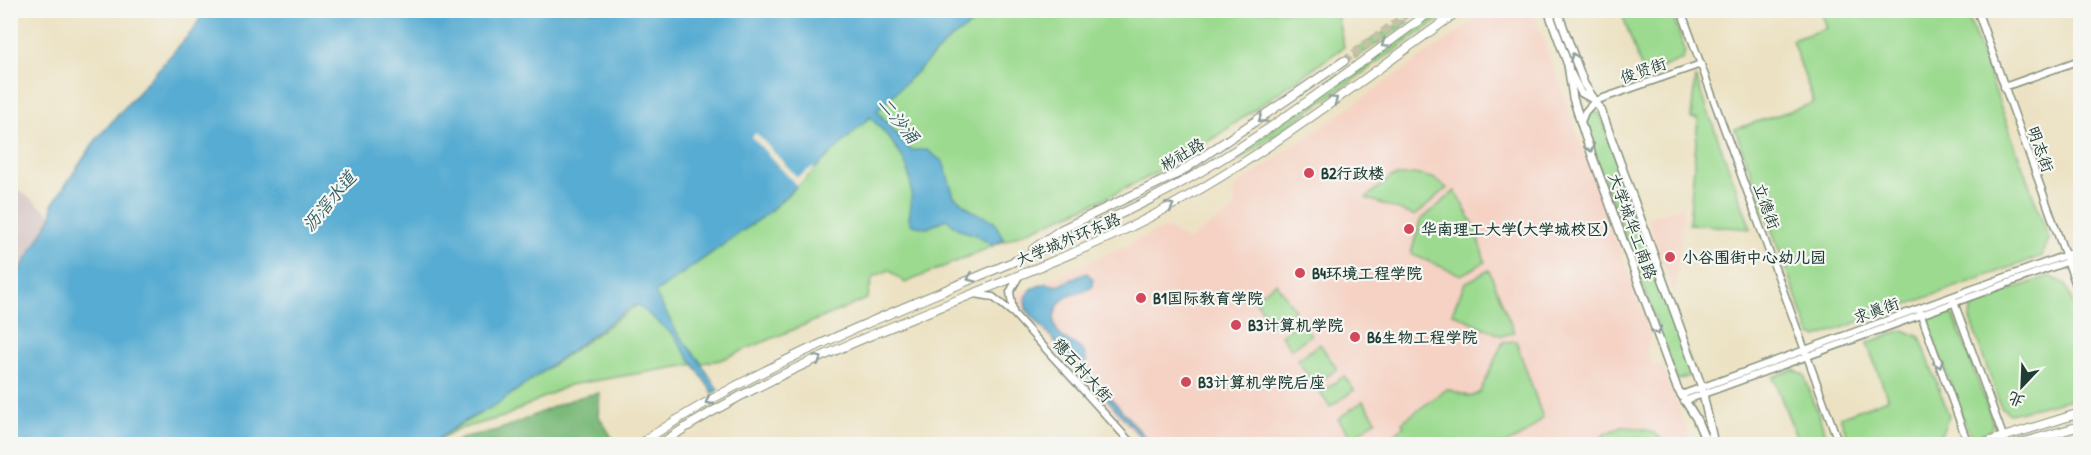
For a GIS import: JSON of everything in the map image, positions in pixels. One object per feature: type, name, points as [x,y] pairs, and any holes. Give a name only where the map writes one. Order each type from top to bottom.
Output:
[{"type":"main road","name":"大学城外环东路","points":[[640,444],[760,373],[847,330],[1124,212],[1225,156],[1433,10]]},
{"type":"main road","name":"大学城外环东路","points":[[660,444],[765,384],[1131,226],[1234,169],[1460,10]]},
{"type":"main road","name":"大学城华工南路","points":[[1548,10],[1568,65],[1581,123],[1682,398],[1696,418],[1707,444]]},
{"type":"main road","name":"大学城华工南路","points":[[1557,10],[1584,84],[1601,110],[1703,391],[1714,444]]},
{"type":"main road","name":"彬社路","points":[[1024,255],[1062,229],[1179,173],[1344,61]]},
{"type":"main road","points":[[1225,156],[1226,163],[1234,169]]},
{"type":"main road","points":[[1124,212],[1129,211],[1135,216],[1135,223],[1131,226]]},
{"type":"main road","points":[[1981,444],[2005,440],[2080,413]]},
{"type":"main road","points":[[2018,444],[2080,426]]},
{"type":"main road","points":[[2037,444],[2049,435]]},
{"type":"street","name":"立德街","points":[[1681,10],[1839,444]]},
{"type":"street","name":"明志街","points":[[1977,10],[2080,296]]},
{"type":"street","points":[[2004,87],[2080,60]]},
{"type":"street","name":"俊贤街","points":[[1595,101],[1701,64]]},
{"type":"street","points":[[1568,65],[1581,93],[1595,101],[1585,111],[1581,123]]},
{"type":"street","name":"求真街","points":[[1682,398],[2067,258],[2080,250]]},
{"type":"street","name":"求真街","points":[[2067,258],[2080,257]]},
{"type":"street","points":[[1014,314],[1010,292],[1021,273]]},
{"type":"street","name":"穗石村大街","points":[[972,294],[993,297],[1014,314],[1132,444]]},
{"type":"street","points":[[1954,300],[2005,440]]},
{"type":"street","points":[[1920,312],[1968,444]]},
{"type":"shaded area","name":"华南理工大学(大学城校区)","points":[[1488,11],[1533,11],[1651,335],[1646,351],[1652,365],[1663,367],[1692,444],[1143,444],[1021,308],[1018,300],[1021,293],[1166,227],[1188,241],[1234,209],[1235,187]]},
{"type":"shaded area","points":[[11,184],[52,215],[11,285]]},
{"type":"shaded area","name":"小谷围街中心幼儿园","points":[[1684,205],[1676,289],[1673,290],[1647,218]]},
{"type":"green space","points":[[991,11],[1336,11],[1344,47],[1215,137],[1160,171],[1102,200],[905,283],[889,270],[873,277],[867,299],[720,360],[569,385],[503,417],[456,430],[432,444],[446,433],[500,402],[768,213],[949,40]]},
{"type":"green space","points":[[1442,11],[1451,11],[1236,162],[1231,162],[1232,157]]},
{"type":"green space","points":[[1621,11],[1671,11],[1685,50],[1683,59],[1644,75]]},
{"type":"green space","points":[[1821,11],[1966,11],[2049,239],[2042,256],[1817,337],[1810,335],[1735,129],[1814,103],[1792,40],[1827,28]]},
{"type":"green space","points":[[1405,20],[1409,22],[1355,58],[1354,50]]},
{"type":"green space","points":[[1695,78],[1751,229],[1689,224],[1698,119],[1691,118]]},
{"type":"green space","points":[[1590,110],[1600,114],[1695,374],[1677,380],[1587,133],[1585,118]]},
{"type":"green space","points":[[1414,174],[1433,178],[1447,188],[1415,216],[1366,198],[1391,177]]},
{"type":"green space","points":[[1455,191],[1475,227],[1485,262],[1461,275],[1411,254],[1420,221]]},
{"type":"green space","points":[[1489,270],[1514,332],[1502,336],[1452,313],[1465,283]]},
{"type":"green space","points":[[2049,276],[2066,284],[2080,324],[2080,397],[2010,414],[2001,407],[1970,319],[1971,309],[1978,302]]},
{"type":"green space","points":[[1276,283],[1295,310],[1273,325],[1254,298]]},
{"type":"green space","points":[[1941,311],[1948,311],[1954,316],[1992,420],[1992,427],[1984,434],[1977,436],[1968,431],[1929,327],[1930,317]]},
{"type":"green space","points":[[1301,321],[1311,335],[1291,349],[1281,335]]},
{"type":"green space","points":[[1903,330],[1920,337],[1949,416],[1937,444],[1850,444],[1840,417],[1888,399],[1867,343]]},
{"type":"green space","points":[[1516,341],[1543,418],[1527,433],[1506,444],[1387,444],[1384,441],[1404,426],[1402,422],[1447,389],[1471,397],[1480,392],[1503,342]]},
{"type":"green space","points":[[1320,344],[1337,369],[1314,385],[1297,360]]},
{"type":"green space","points":[[1794,369],[1804,375],[1829,444],[1799,444],[1773,377]]},
{"type":"green space","points":[[1344,376],[1354,390],[1330,407],[1320,393]]},
{"type":"green space","points":[[600,393],[598,415],[616,444],[453,444],[468,436],[491,432],[510,425],[573,399]]},
{"type":"green space","points":[[1363,401],[1376,420],[1352,438],[1338,419]]},
{"type":"green space","points":[[1622,427],[1646,430],[1657,435],[1666,444],[1634,438],[1596,444],[1605,434]]},
{"type":"water","name":"沥滘水道","points":[[204,11],[991,11],[949,40],[877,111],[911,150],[927,150],[943,162],[954,196],[971,210],[994,221],[1004,240],[991,245],[976,235],[960,230],[946,219],[928,228],[912,225],[909,219],[911,188],[905,163],[891,140],[870,117],[768,213],[655,293],[678,334],[699,360],[718,390],[713,393],[675,337],[638,305],[631,307],[496,405],[458,425],[432,444],[11,444],[11,285],[52,216],[52,205],[95,141],[194,29]]},
{"type":"water","points":[[1087,273],[1093,279],[1093,286],[1067,297],[1059,304],[1055,314],[1055,325],[1060,335],[1084,352],[1090,374],[1151,444],[1147,444],[1026,309],[1025,299],[1031,289],[1046,283],[1057,286]]},
{"type":"pier","points":[[756,133],[797,177],[813,167],[815,169],[797,186],[752,137]]},
{"type":"tunnel","points":[[1344,61],[1412,10]]},
{"type":"place","name":"B2行政楼","points":[[1309,173]]},
{"type":"place","name":"华南理工大学(大学城校区)","points":[[1409,229]]},
{"type":"place","name":"小谷围街中心幼儿园","points":[[1670,257]]},
{"type":"place","name":"B4环境工程学院","points":[[1300,273]]},
{"type":"place","name":"B1国际教育学院","points":[[1141,298]]},
{"type":"place","name":"B3计算机学院","points":[[1236,325]]},
{"type":"place","name":"B6生物工程学院","points":[[1355,337]]},
{"type":"place","name":"B3计算机学院后座","points":[[1186,382]]},
{"type":"water label","name":"二沙涌","points":[[899,120]]}]
